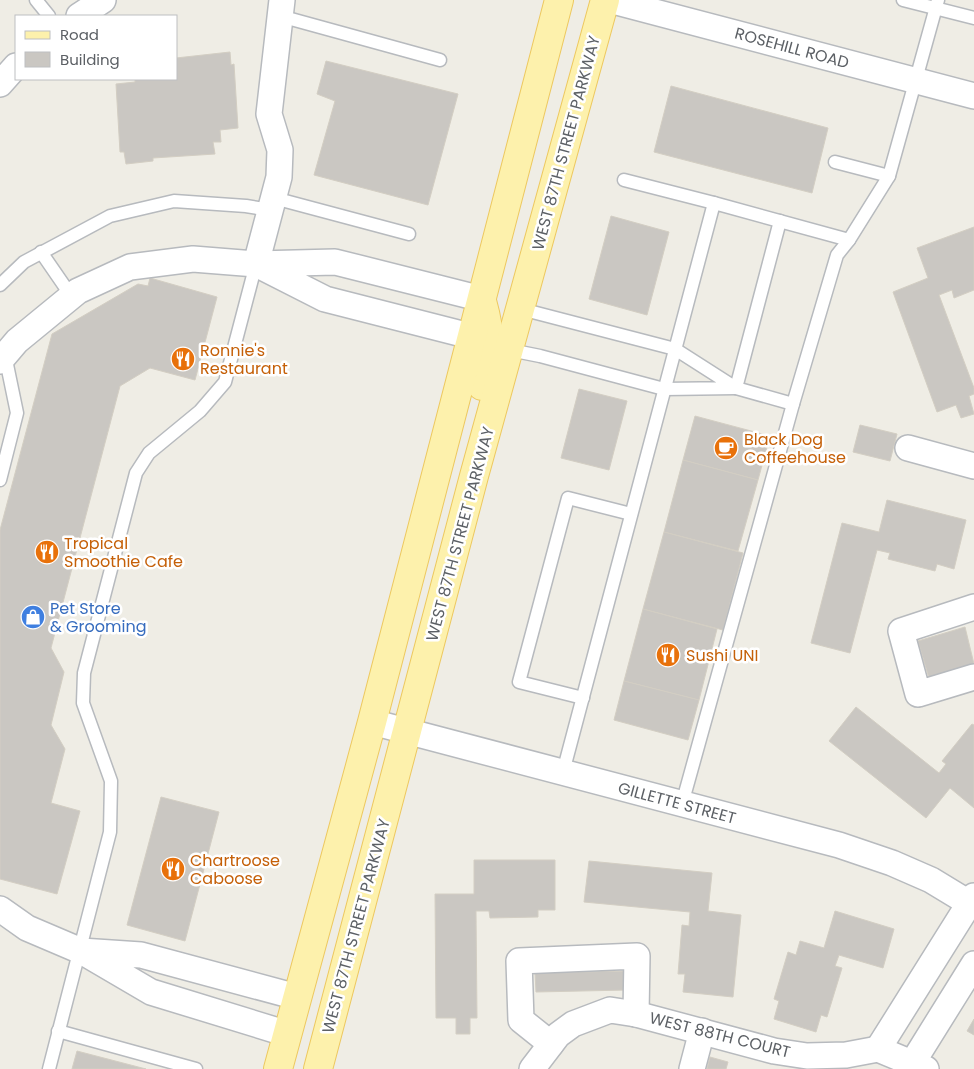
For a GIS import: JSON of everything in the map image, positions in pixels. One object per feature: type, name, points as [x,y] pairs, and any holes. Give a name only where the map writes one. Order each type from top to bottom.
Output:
[{"type":"main road","points":[[278,1069],[372,722],[470,336],[482,299],[559,0]]},
{"type":"main road","name":"WEST 87TH STREET PARKWAY","points":[[318,1069],[474,476],[605,0]]},
{"type":"main road","points":[[474,476],[471,429],[490,354],[490,331],[482,299]]},
{"type":"main road","points":[[296,997],[306,1021],[309,1046],[302,1069]]},
{"type":"street","points":[[80,15],[103,0]]},
{"type":"street","name":"ROSEHILL ROAD","points":[[609,0],[974,96]]},
{"type":"street","points":[[256,264],[280,177],[280,150],[269,114],[281,8]]},
{"type":"street","points":[[0,84],[15,67]]},
{"type":"street","points":[[3,358],[17,341],[72,296],[130,267],[193,259],[256,264],[336,262],[482,299]]},
{"type":"street","points":[[256,264],[325,299],[470,336]]},
{"type":"street","points":[[908,448],[974,466]]},
{"type":"street","points":[[974,607],[901,631],[918,694],[974,677]]},
{"type":"street","name":"GILLETTE STREET","points":[[372,722],[839,845],[892,862],[972,902]]},
{"type":"street","points":[[972,902],[878,1049],[919,1065],[974,964]]},
{"type":"street","points":[[0,909],[27,928],[81,951],[150,992],[288,1034]]},
{"type":"street","points":[[81,951],[141,955],[296,997]]},
{"type":"street","points":[[550,1044],[521,1020],[519,961],[637,956],[636,1014]]},
{"type":"street","name":"WEST 88TH COURT","points":[[532,1069],[558,1035],[574,1024],[595,1014],[610,1010],[636,1014],[774,1051],[807,1056],[846,1055],[878,1049]]},
{"type":"street","points":[[692,1069],[702,1031]]},
{"type":"lane","points":[[36,0],[48,15]]},
{"type":"lane","points":[[903,0],[937,4],[974,18]]},
{"type":"lane","points":[[682,804],[793,404],[837,255],[889,176],[937,4]]},
{"type":"lane","points":[[281,8],[440,60]]},
{"type":"lane","points":[[835,162],[889,176]]},
{"type":"lane","points":[[624,180],[848,240]]},
{"type":"lane","points":[[0,285],[24,262],[110,216],[174,201],[272,204],[409,234]]},
{"type":"lane","points":[[563,772],[714,203]]},
{"type":"lane","points":[[736,388],[780,222]]},
{"type":"lane","points":[[41,252],[72,296]]},
{"type":"lane","points":[[49,1069],[81,951],[110,832],[111,781],[83,703],[84,674],[87,659],[136,473],[149,453],[200,411],[225,382],[256,264]]},
{"type":"lane","points":[[521,309],[674,349],[736,388]]},
{"type":"lane","points":[[510,350],[664,388],[736,388],[793,404]]},
{"type":"lane","points":[[0,480],[18,413],[3,358]]},
{"type":"lane","points":[[583,698],[519,682],[568,498],[631,514]]},
{"type":"lane","points":[[58,1031],[196,1069]]},
{"type":"building","points":[[230,52],[231,65],[234,64],[238,128],[220,130],[221,142],[213,142],[215,154],[153,158],[153,161],[126,164],[124,152],[120,152],[116,84],[135,82],[135,80],[178,80],[178,58]]},
{"type":"building","points":[[326,61],[458,94],[428,205],[314,175],[335,101],[317,94]]},
{"type":"building","points":[[671,86],[828,128],[812,193],[654,152]]},
{"type":"building","points":[[611,216],[669,232],[647,315],[589,299]]},
{"type":"building","points":[[974,227],[974,290],[954,298],[952,290],[939,295],[974,388],[974,394],[969,396],[974,414],[961,418],[956,405],[937,412],[893,292],[928,278],[917,248]]},
{"type":"building","points":[[150,278],[217,297],[195,380],[150,368],[120,386],[51,648],[64,672],[51,725],[65,749],[51,803],[80,811],[57,894],[0,879],[0,530],[52,334],[138,284],[148,286]]},
{"type":"building","points":[[579,389],[627,401],[609,470],[561,458]]},
{"type":"building","name":"Black Dog Coffeehouse","points":[[695,416],[770,436],[758,480],[683,460]]},
{"type":"building","points":[[860,425],[897,434],[890,461],[853,452]]},
{"type":"building","points":[[683,460],[758,480],[738,551],[664,532]]},
{"type":"building","points":[[887,500],[966,520],[954,569],[937,564],[935,571],[888,559],[890,553],[877,550],[850,653],[811,643],[842,523],[879,532]]},
{"type":"building","points":[[664,532],[743,553],[723,630],[643,609]]},
{"type":"building","points":[[643,609],[717,629],[699,700],[624,681]]},
{"type":"building","points":[[965,627],[974,664],[929,678],[918,641]]},
{"type":"building","points":[[624,681],[699,700],[688,740],[614,720]]},
{"type":"building","points":[[856,707],[939,773],[946,764],[942,761],[972,724],[974,725],[974,808],[950,788],[926,818],[829,741]]},
{"type":"building","points":[[161,797],[219,812],[185,941],[127,925]]},
{"type":"building","points":[[474,860],[555,860],[555,910],[538,910],[538,917],[490,918],[489,911],[476,911],[477,1018],[470,1018],[470,1034],[456,1034],[456,1018],[436,1018],[435,894],[474,894]]},
{"type":"building","points":[[589,861],[712,873],[708,911],[741,915],[733,997],[683,992],[685,974],[678,974],[682,925],[689,926],[690,912],[584,902]]},
{"type":"building","points":[[835,911],[894,929],[883,968],[839,955],[835,966],[842,968],[827,1017],[821,1015],[816,1032],[774,1019],[779,1001],[774,999],[788,952],[796,955],[800,941],[824,948]]},
{"type":"building","points":[[626,971],[627,990],[536,992],[535,973]]},
{"type":"building","points":[[974,1019],[974,1035],[967,1031]]},
{"type":"building","points":[[77,1051],[146,1069],[72,1069]]},
{"type":"building","points":[[710,1057],[728,1062],[726,1069],[707,1069]]},
{"type":"place","name":"Ronnie's Restaurant","points":[[183,359]]},
{"type":"place","name":"Black Dog Coffeehouse","points":[[726,448]]},
{"type":"place","name":"Tropical Smoothie Cafe","points":[[47,552]]},
{"type":"place","name":"Pet Store & Grooming","points":[[33,617]]},
{"type":"place","name":"Sushi UNI","points":[[668,655]]},
{"type":"place","name":"Chartroose Caboose","points":[[173,869]]}]
